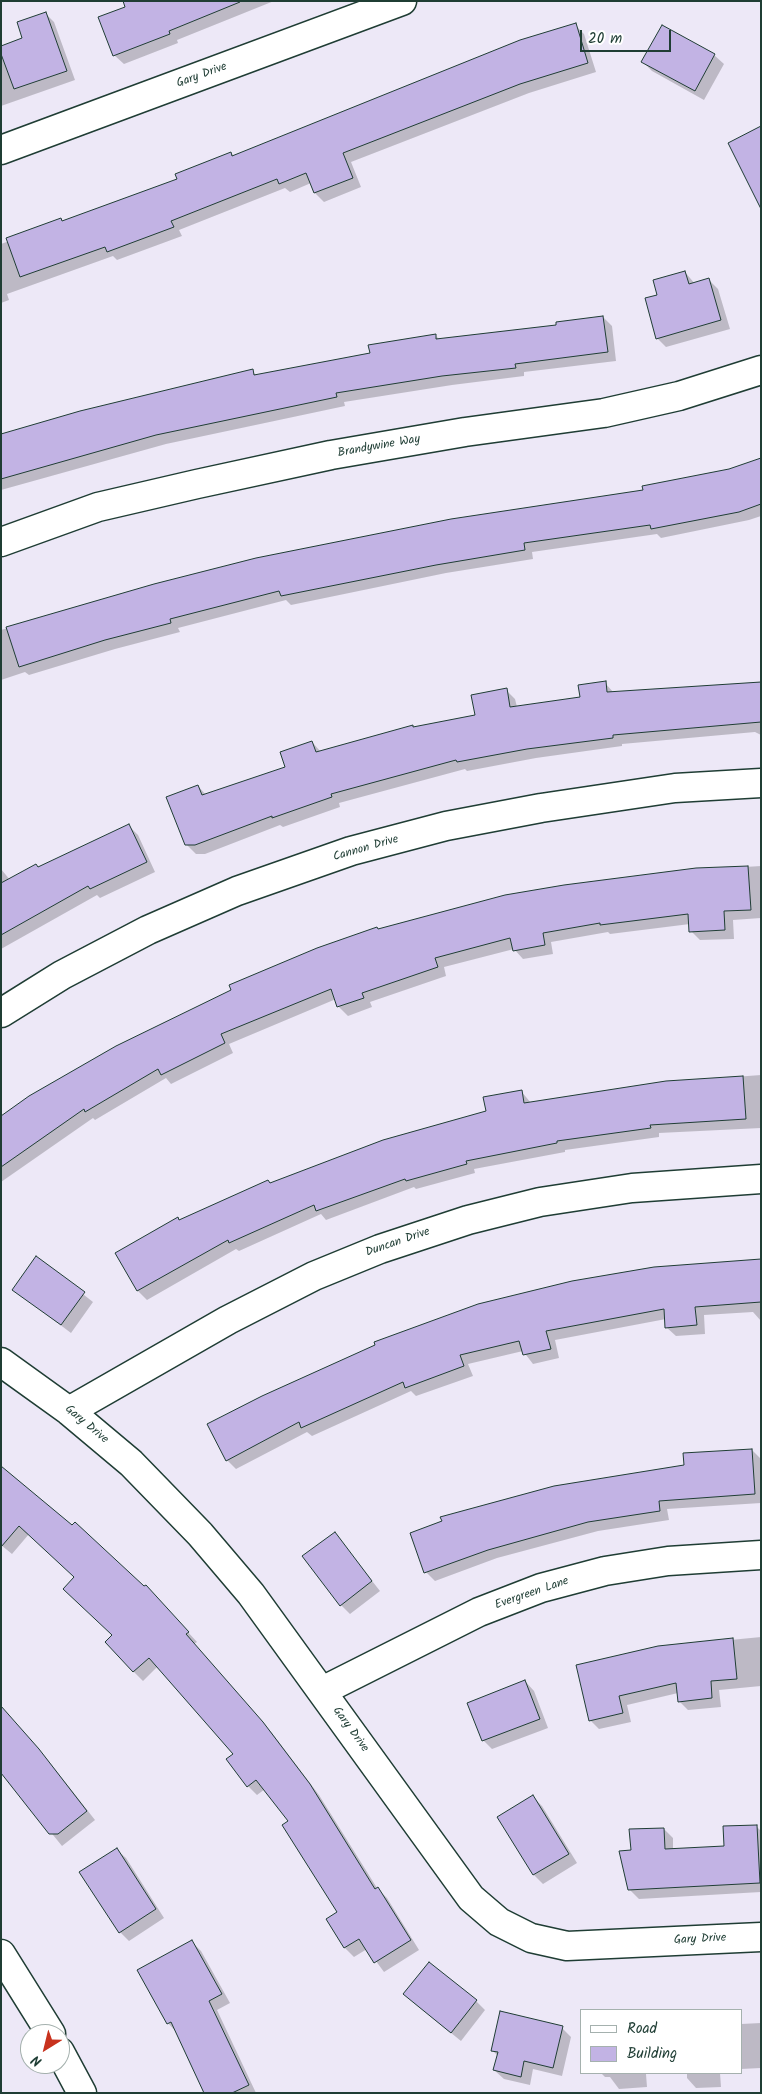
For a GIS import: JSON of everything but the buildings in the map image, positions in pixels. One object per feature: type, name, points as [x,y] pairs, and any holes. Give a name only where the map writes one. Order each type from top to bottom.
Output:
[{"type":"street","name":"Gary Drive","points":[[1,150],[402,1]]},
{"type":"street","name":"Brandywine Way","points":[[1,542],[98,507],[197,484],[331,455],[465,432],[604,413],[679,396],[761,370]]},
{"type":"street","name":"Cannon Drive","points":[[1,1013],[62,976],[148,930],[237,891],[351,851],[446,826],[541,808],[675,788],[761,783]]},
{"type":"street","name":"Duncan Drive","points":[[70,1411],[228,1320],[314,1276],[389,1246],[468,1220],[540,1202],[632,1188],[761,1179]]},
{"type":"street","name":"Gary Drive","points":[[1,1362],[70,1411],[131,1463],[200,1534],[252,1594],[471,1898],[498,1922],[531,1938],[567,1946],[761,1937]]},
{"type":"street","name":"Evergreen Lane","points":[[322,1691],[479,1612],[541,1588],[605,1571],[668,1561],[761,1555]]},
{"type":"street","points":[[1,1954],[45,2024]]},
{"type":"street","points":[[70,2071],[82,2093]]}]
